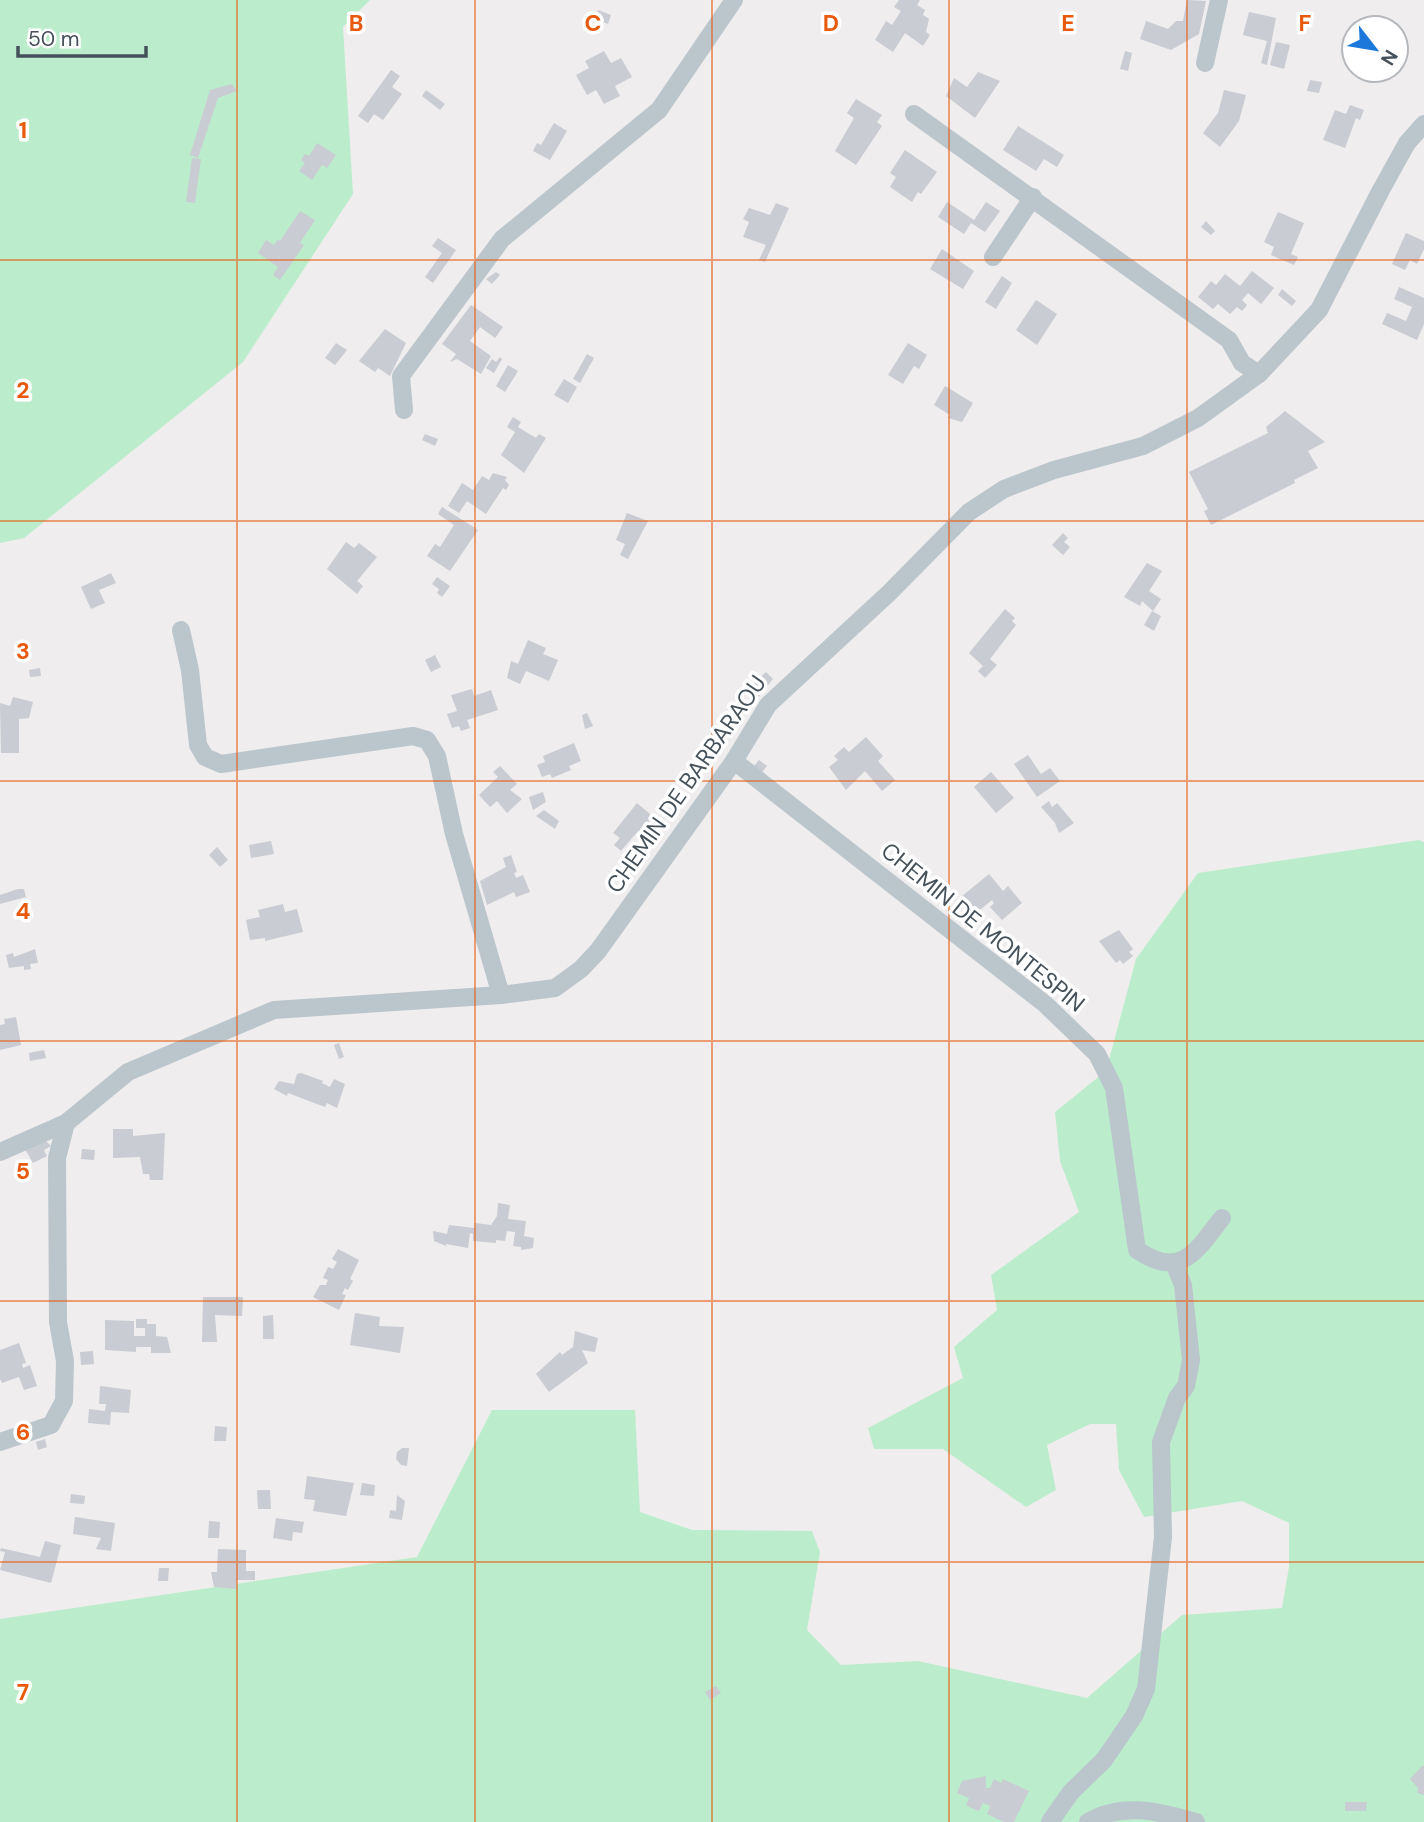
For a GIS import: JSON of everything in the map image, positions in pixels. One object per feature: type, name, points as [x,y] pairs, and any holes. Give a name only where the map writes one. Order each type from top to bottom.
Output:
[{"type":"street","points":[[404,410],[401,376],[502,239],[659,110],[734,0]]},
{"type":"street","points":[[1205,63],[1219,0]]},
{"type":"street","points":[[914,114],[1229,340],[1242,363],[1259,374]]},
{"type":"street","name":"CHEMIN DE BARBARAOU","points":[[0,1152],[66,1123],[128,1072],[274,1010],[501,995],[555,988],[581,969],[598,951],[734,761],[768,705],[782,689],[890,593],[969,512],[1004,489],[1054,470],[1143,446],[1198,418],[1259,374],[1319,310],[1381,190],[1407,144],[1424,124]]},
{"type":"street","points":[[993,257],[1033,197]]},
{"type":"street","points":[[181,630],[190,670],[198,745],[205,757],[212,761],[221,764],[413,736],[427,740],[437,756],[454,834],[501,995]]},
{"type":"street","name":"CHEMIN DE MONTESPIN","points":[[734,761],[1045,1004],[1097,1054],[1114,1088],[1138,1250],[1154,1262],[1174,1263]]},
{"type":"street","points":[[0,1442],[51,1425],[64,1401],[65,1361],[58,1322],[57,1158],[66,1123]]},
{"type":"street","points":[[1050,1822],[1071,1792],[1111,1749],[1134,1716],[1146,1689],[1163,1537],[1161,1441],[1177,1398],[1186,1386],[1191,1360],[1183,1285],[1174,1263],[1192,1257],[1222,1218]]},
{"type":"street","points":[[1088,1822],[1115,1809],[1171,1814],[1196,1822]]},
{"type":"green space","points":[[0,0],[370,0],[343,27],[353,194],[243,362],[24,538],[0,543]]},
{"type":"green space","points":[[1419,840],[1424,842],[1424,1822],[0,1822],[0,1619],[417,1557],[492,1410],[635,1410],[640,1512],[692,1530],[812,1531],[820,1552],[807,1630],[841,1665],[918,1661],[1087,1698],[1182,1615],[1282,1608],[1289,1567],[1289,1523],[1242,1501],[1144,1517],[1119,1470],[1116,1424],[1090,1424],[1047,1445],[1056,1490],[1026,1507],[943,1449],[874,1449],[868,1428],[963,1378],[954,1347],[997,1310],[991,1275],[1079,1212],[1060,1161],[1055,1112],[1106,1071],[1136,959],[1198,873]]},
{"type":"building","points":[[899,0],[920,0],[917,5],[925,10],[923,15],[929,19],[926,32],[930,35],[923,46],[905,33],[893,52],[875,40],[886,21],[892,25],[901,11],[894,7]]},
{"type":"building","points":[[1187,0],[1206,1],[1199,34],[1171,50],[1140,39],[1146,21],[1168,29],[1176,21],[1183,21]]},
{"type":"building","points":[[598,10],[611,15],[608,24],[595,19]]},
{"type":"building","points":[[1249,12],[1276,18],[1267,65],[1261,63],[1267,41],[1243,35]]},
{"type":"building","points":[[1276,42],[1290,45],[1284,69],[1270,65]]},
{"type":"building","points":[[604,51],[611,63],[621,58],[632,77],[615,86],[620,96],[604,104],[596,90],[587,95],[576,75],[589,68],[585,61]]},
{"type":"building","points":[[1125,51],[1132,53],[1128,71],[1120,69]]},
{"type":"building","points":[[391,70],[400,76],[392,87],[402,94],[383,120],[374,114],[368,123],[358,116]]},
{"type":"building","points":[[978,72],[1000,81],[975,118],[946,96],[954,78],[967,87]]},
{"type":"building","points":[[1310,80],[1322,82],[1319,93],[1307,91]]},
{"type":"building","points":[[232,84],[237,91],[218,98],[198,158],[190,155],[210,90]]},
{"type":"building","points":[[426,90],[445,104],[440,110],[422,96]]},
{"type":"building","points":[[1224,90],[1246,95],[1239,121],[1220,147],[1203,133],[1218,113]]},
{"type":"building","points":[[856,99],[882,115],[877,122],[882,126],[856,165],[835,151],[854,118],[847,113]]},
{"type":"building","points":[[1350,105],[1364,110],[1360,120],[1356,118],[1345,148],[1323,140],[1335,110],[1346,114]]},
{"type":"building","points":[[554,123],[567,131],[550,160],[533,151],[537,143],[541,145]]},
{"type":"building","points":[[1018,126],[1064,155],[1057,167],[1044,159],[1036,171],[1003,150]]},
{"type":"building","points":[[317,143],[336,155],[327,168],[322,165],[312,180],[299,171],[305,163],[301,160],[305,154],[309,156]]},
{"type":"building","points":[[905,150],[937,172],[912,202],[890,187],[896,177],[890,173]]},
{"type":"building","points":[[192,158],[201,159],[195,203],[186,202]]},
{"type":"building","points":[[947,202],[974,220],[986,202],[1000,211],[985,232],[971,223],[964,234],[938,217]]},
{"type":"building","points":[[776,203],[789,208],[765,262],[759,260],[766,245],[743,237],[749,222],[743,219],[749,208],[770,215]]},
{"type":"building","points":[[300,211],[315,220],[300,243],[304,245],[280,280],[273,275],[278,267],[258,253],[266,240],[274,245],[278,239],[280,241]]},
{"type":"building","points":[[1278,212],[1304,223],[1291,254],[1298,257],[1294,265],[1271,255],[1274,247],[1264,242]]},
{"type":"building","points":[[1206,221],[1215,231],[1211,235],[1201,227]]},
{"type":"building","points":[[1406,233],[1424,241],[1424,249],[1417,264],[1410,260],[1405,270],[1392,264]]},
{"type":"building","points":[[438,238],[456,250],[433,283],[425,277],[442,253],[432,246]]},
{"type":"building","points":[[942,249],[974,271],[963,289],[930,269]]},
{"type":"building","points":[[1252,271],[1274,288],[1261,304],[1248,293],[1242,300],[1247,305],[1242,311],[1237,307],[1230,314],[1218,304],[1213,309],[1198,297],[1211,281],[1216,285],[1225,274],[1240,286]]},
{"type":"building","points":[[496,272],[500,275],[492,284],[486,279]]},
{"type":"building","points":[[1002,276],[1012,283],[996,309],[985,302]]},
{"type":"building","points":[[1399,287],[1424,298],[1424,324],[1417,340],[1382,324],[1387,313],[1406,321],[1412,307],[1394,299]]},
{"type":"building","points":[[1282,289],[1296,301],[1292,306],[1278,295]]},
{"type":"building","points":[[1036,300],[1057,314],[1037,345],[1016,330]]},
{"type":"building","points":[[471,305],[503,327],[495,338],[480,327],[470,341],[491,356],[481,374],[457,359],[450,362],[456,354],[442,344]]},
{"type":"building","points":[[385,329],[406,343],[390,376],[378,368],[375,372],[359,361]]},
{"type":"building","points":[[336,343],[347,350],[335,365],[325,358]]},
{"type":"building","points":[[908,343],[927,355],[919,369],[914,366],[903,384],[888,375]]},
{"type":"building","points":[[587,354],[594,358],[580,383],[573,379]]},
{"type":"building","points":[[500,357],[502,359],[494,373],[486,368],[492,359],[496,362]]},
{"type":"building","points":[[508,365],[518,371],[505,392],[496,386]]},
{"type":"building","points":[[564,379],[577,387],[568,403],[554,395]]},
{"type":"building","points":[[945,386],[973,403],[962,422],[948,418],[950,415],[934,405]]},
{"type":"building","points":[[1285,411],[1325,442],[1308,451],[1318,468],[1294,480],[1295,483],[1211,525],[1204,511],[1208,509],[1189,472],[1268,433],[1266,427]]},
{"type":"building","points":[[513,417],[521,422],[518,427],[536,438],[539,434],[546,438],[524,473],[501,455],[515,432],[507,427]]},
{"type":"building","points":[[425,434],[438,439],[435,446],[422,440]]},
{"type":"building","points":[[493,473],[507,477],[505,480],[509,485],[506,490],[503,488],[486,514],[467,501],[459,513],[448,506],[462,483],[473,490],[482,476],[489,480]]},
{"type":"building","points":[[442,507],[478,530],[450,571],[427,556],[435,544],[440,547],[454,525],[438,514]]},
{"type":"building","points":[[627,513],[648,521],[628,559],[620,555],[625,544],[616,540]]},
{"type":"building","points":[[1063,533],[1068,538],[1064,542],[1070,547],[1063,555],[1052,545]]},
{"type":"building","points":[[346,542],[354,548],[359,543],[377,557],[357,581],[363,586],[357,594],[327,569]]},
{"type":"building","points":[[1147,563],[1162,571],[1149,591],[1161,599],[1153,611],[1142,601],[1140,606],[1124,597]]},
{"type":"building","points":[[111,573],[116,583],[99,590],[105,603],[91,609],[81,587]]},
{"type":"building","points":[[437,577],[450,586],[442,597],[437,593],[439,589],[432,584]]},
{"type":"building","points":[[1005,609],[1015,618],[1012,621],[1016,625],[990,659],[997,665],[985,678],[978,671],[983,666],[969,653]]},
{"type":"building","points":[[1152,611],[1161,616],[1154,631],[1144,625]]},
{"type":"building","points":[[528,640],[546,648],[543,654],[558,660],[549,681],[526,671],[520,684],[507,678],[511,661],[518,664]]},
{"type":"building","points":[[435,655],[441,667],[431,672],[425,660]]},
{"type":"building","points":[[40,668],[41,676],[30,677],[29,670]]},
{"type":"building","points":[[766,672],[773,679],[756,700],[746,691]]},
{"type":"building","points":[[472,689],[474,696],[491,690],[498,710],[467,720],[470,728],[461,731],[459,726],[452,728],[447,714],[457,711],[451,695]]},
{"type":"building","points":[[13,697],[33,702],[29,718],[19,719],[19,753],[1,753],[0,703],[10,706]]},
{"type":"building","points":[[587,713],[593,726],[585,729],[582,715]]},
{"type":"building","points":[[866,737],[883,756],[878,761],[895,780],[882,791],[865,771],[846,790],[829,767],[838,760],[834,756],[844,747],[849,752]]},
{"type":"building","points":[[574,743],[581,761],[569,766],[571,770],[552,778],[550,774],[542,777],[537,765],[545,762],[543,756]]},
{"type":"building","points":[[1028,755],[1041,774],[1050,768],[1060,781],[1037,797],[1014,764]]},
{"type":"building","points":[[759,760],[767,766],[762,772],[754,766]]},
{"type":"building","points":[[500,766],[517,784],[510,790],[522,799],[507,813],[497,801],[490,807],[479,795],[498,777],[493,772]]},
{"type":"building","points":[[991,772],[1014,798],[996,813],[974,787]]},
{"type":"building","points":[[543,792],[546,802],[533,810],[529,797]]},
{"type":"building","points":[[1049,801],[1052,807],[1057,803],[1074,823],[1059,833],[1055,823],[1041,807]]},
{"type":"building","points":[[637,803],[657,820],[644,836],[638,831],[621,851],[614,845],[620,838],[613,833]]},
{"type":"building","points":[[544,810],[559,821],[555,829],[536,816]]},
{"type":"building","points":[[271,841],[274,854],[251,858],[249,845]]},
{"type":"building","points":[[217,847],[228,860],[220,867],[209,855]]},
{"type":"building","points":[[511,855],[517,872],[514,873],[516,878],[523,875],[530,892],[516,897],[514,892],[487,905],[480,881],[506,867],[503,858]]},
{"type":"building","points":[[989,874],[1003,891],[1008,886],[1022,903],[1002,920],[990,907],[994,903],[992,900],[975,914],[961,897]]},
{"type":"building","points":[[24,889],[26,897],[0,904],[0,895]]},
{"type":"building","points":[[283,904],[285,912],[297,909],[303,932],[265,941],[265,938],[250,940],[246,920],[260,917],[258,910]]},
{"type":"building","points":[[1119,930],[1133,949],[1129,952],[1133,956],[1123,964],[1120,960],[1116,963],[1099,941]]},
{"type":"building","points":[[35,949],[38,963],[30,964],[31,969],[24,970],[24,966],[9,968],[6,955],[13,953],[14,957]]},
{"type":"building","points":[[16,1017],[21,1045],[0,1050],[0,1025],[5,1024],[4,1019]]},
{"type":"building","points":[[339,1043],[344,1057],[339,1059],[334,1045]]},
{"type":"building","points":[[44,1050],[46,1058],[30,1061],[29,1053]]},
{"type":"building","points":[[297,1074],[323,1081],[322,1083],[330,1087],[334,1079],[345,1084],[337,1108],[327,1103],[325,1107],[288,1093],[287,1096],[274,1089],[279,1081],[294,1084]]},
{"type":"building","points":[[113,1129],[133,1129],[133,1136],[165,1133],[163,1180],[150,1180],[149,1174],[143,1174],[140,1157],[113,1158]]},
{"type":"building","points":[[44,1139],[51,1146],[44,1150],[47,1156],[33,1163],[25,1149]]},
{"type":"building","points":[[82,1149],[95,1150],[94,1160],[81,1159]]},
{"type":"building","points":[[498,1203],[510,1205],[508,1219],[526,1221],[524,1236],[534,1238],[533,1248],[521,1250],[521,1247],[513,1246],[515,1232],[507,1231],[505,1241],[496,1240],[496,1243],[473,1241],[473,1234],[470,1233],[468,1248],[446,1246],[434,1241],[433,1231],[447,1234],[449,1225],[474,1228],[475,1223],[491,1225],[497,1216]]},
{"type":"building","points":[[338,1249],[359,1260],[350,1279],[353,1281],[342,1294],[346,1295],[339,1310],[313,1297],[320,1285],[326,1285],[328,1280],[323,1278],[328,1267],[333,1269],[337,1262],[332,1259]]},
{"type":"building","points":[[203,1297],[243,1297],[242,1316],[215,1315],[217,1342],[202,1342]]},
{"type":"building","points":[[355,1313],[380,1317],[379,1326],[404,1327],[400,1353],[350,1345]]},
{"type":"building","points":[[273,1315],[274,1339],[263,1339],[263,1316]]},
{"type":"building","points":[[136,1319],[147,1319],[147,1324],[156,1324],[156,1336],[167,1337],[171,1353],[151,1353],[151,1347],[136,1347],[136,1352],[105,1350],[105,1320],[134,1321],[134,1336],[145,1336],[145,1328],[136,1328]]},
{"type":"building","points":[[575,1331],[598,1338],[595,1352],[582,1350],[588,1363],[549,1392],[536,1374],[560,1352],[562,1355],[573,1347]]},
{"type":"building","points":[[19,1343],[26,1363],[22,1364],[23,1368],[30,1365],[37,1386],[24,1390],[19,1377],[2,1383],[0,1379],[0,1350]]},
{"type":"building","points":[[93,1351],[94,1364],[81,1365],[80,1352]]},
{"type":"building","points":[[100,1386],[131,1390],[129,1413],[111,1412],[110,1425],[88,1423],[89,1409],[105,1411],[106,1404],[99,1404]]},
{"type":"building","points":[[215,1426],[227,1427],[226,1441],[214,1441]]},
{"type":"building","points":[[45,1439],[47,1447],[38,1450],[36,1442]]},
{"type":"building","points":[[402,1448],[409,1448],[407,1466],[401,1465],[396,1459],[397,1452]]},
{"type":"building","points":[[307,1476],[354,1483],[346,1516],[313,1511],[315,1500],[304,1499]]},
{"type":"building","points":[[362,1483],[375,1485],[374,1496],[360,1495]]},
{"type":"building","points":[[257,1490],[270,1490],[271,1509],[258,1509]]},
{"type":"building","points":[[71,1494],[85,1496],[84,1504],[70,1503]]},
{"type":"building","points":[[397,1495],[405,1501],[402,1520],[389,1518],[390,1510],[396,1511]]},
{"type":"building","points":[[75,1517],[115,1523],[111,1551],[96,1549],[101,1538],[73,1534]]},
{"type":"building","points":[[276,1518],[304,1522],[302,1533],[293,1532],[292,1541],[273,1538]]},
{"type":"building","points":[[209,1521],[220,1522],[219,1538],[208,1538]]},
{"type":"building","points":[[45,1541],[61,1545],[51,1583],[0,1570],[5,1552],[0,1551],[1,1548],[40,1557]]},
{"type":"building","points":[[218,1549],[246,1550],[246,1571],[255,1571],[255,1580],[237,1580],[236,1589],[214,1587],[211,1572],[217,1572]]},
{"type":"building","points":[[159,1568],[169,1568],[168,1581],[158,1581]]},
{"type":"building","points":[[716,1686],[721,1693],[710,1700],[705,1692]]},
{"type":"building","points":[[1423,1765],[1424,1795],[1417,1793],[1418,1788],[1410,1779]]},
{"type":"building","points":[[986,1776],[986,1788],[990,1788],[994,1779],[1001,1783],[1003,1779],[1029,1791],[1014,1822],[1004,1822],[987,1814],[990,1806],[983,1803],[979,1811],[969,1807],[966,1805],[969,1798],[957,1793],[962,1781]]},
{"type":"building","points":[[1345,1802],[1367,1802],[1366,1811],[1345,1811]]}]
